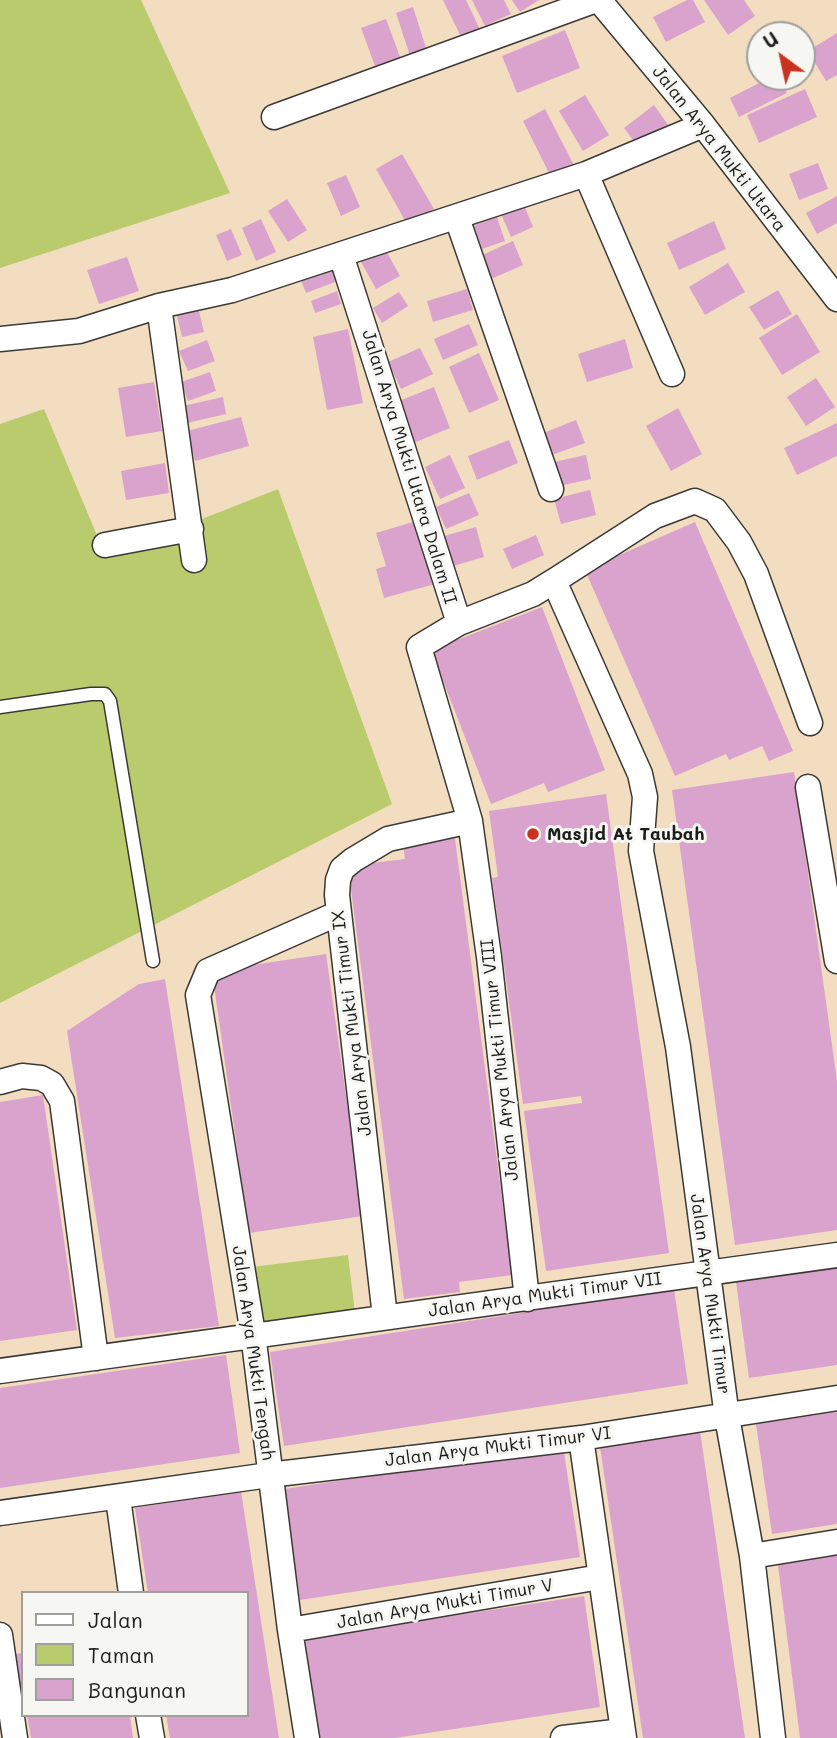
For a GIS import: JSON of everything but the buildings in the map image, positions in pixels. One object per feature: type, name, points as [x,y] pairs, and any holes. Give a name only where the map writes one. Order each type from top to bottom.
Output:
[{"type":"street","points":[[274,117],[598,0]]},
{"type":"street","name":"Jalan Arya Mukti Utara","points":[[598,0],[703,125],[837,299]]},
{"type":"street","points":[[0,339],[79,331],[159,306],[232,290],[586,174],[703,125]]},
{"type":"street","points":[[586,174],[672,374]]},
{"type":"street","points":[[457,218],[551,488]]},
{"type":"street","name":"Jalan Arya Mukti Utara Dalam II","points":[[341,255],[459,623],[419,648],[470,821]]},
{"type":"street","points":[[159,306],[194,560]]},
{"type":"street","points":[[459,623],[533,594],[655,516],[695,501],[715,510],[739,542],[756,575],[810,723]]},
{"type":"street","points":[[105,545],[191,529]]},
{"type":"street","name":"Jalan Arya Mukti Timur","points":[[554,581],[640,774],[645,797],[641,851],[678,1047],[726,1417],[752,1556],[773,1738]]},
{"type":"street","points":[[808,787],[837,961]]},
{"type":"street","name":"Jalan Arya Mukti Timur IX","points":[[385,1317],[337,887],[342,869],[367,849],[388,839],[470,821]]},
{"type":"street","name":"Jalan Arya Mukti Timur VIII","points":[[470,821],[489,957],[527,1299]]},
{"type":"street","name":"Jalan Arya Mukti Tengah","points":[[307,1738],[269,1475],[253,1334],[199,1007],[200,984],[208,971],[339,913]]},
{"type":"street","points":[[0,1082],[22,1076],[41,1078],[52,1084],[62,1101],[96,1358]]},
{"type":"street","name":"Jalan Arya Mukti Timur VII","points":[[0,1371],[837,1255]]},
{"type":"street","name":"Jalan Arya Mukti Timur VI","points":[[0,1513],[269,1475],[580,1438],[837,1398]]},
{"type":"street","points":[[563,1738],[623,1734],[580,1438]]},
{"type":"street","points":[[118,1498],[131,1591]]},
{"type":"street","points":[[752,1556],[837,1542]]},
{"type":"street","name":"Jalan Arya Mukti Timur V","points":[[290,1630],[600,1577]]},
{"type":"street","points":[[8,1644],[15,1738]]},
{"type":"street","points":[[148,1717],[152,1738]]},
{"type":"lane","points":[[0,707],[91,694],[105,694],[110,701],[153,961]]},
{"type":"green space","points":[[0,0],[141,0],[230,193],[0,268]]},
{"type":"green space","points":[[44,409],[106,557],[278,489],[392,804],[0,1003],[0,424]]},
{"type":"green space","points":[[348,1255],[355,1313],[260,1325],[252,1267]]},
{"type":"place","name":"Masjid At Taubah","points":[[533,834]]}]
